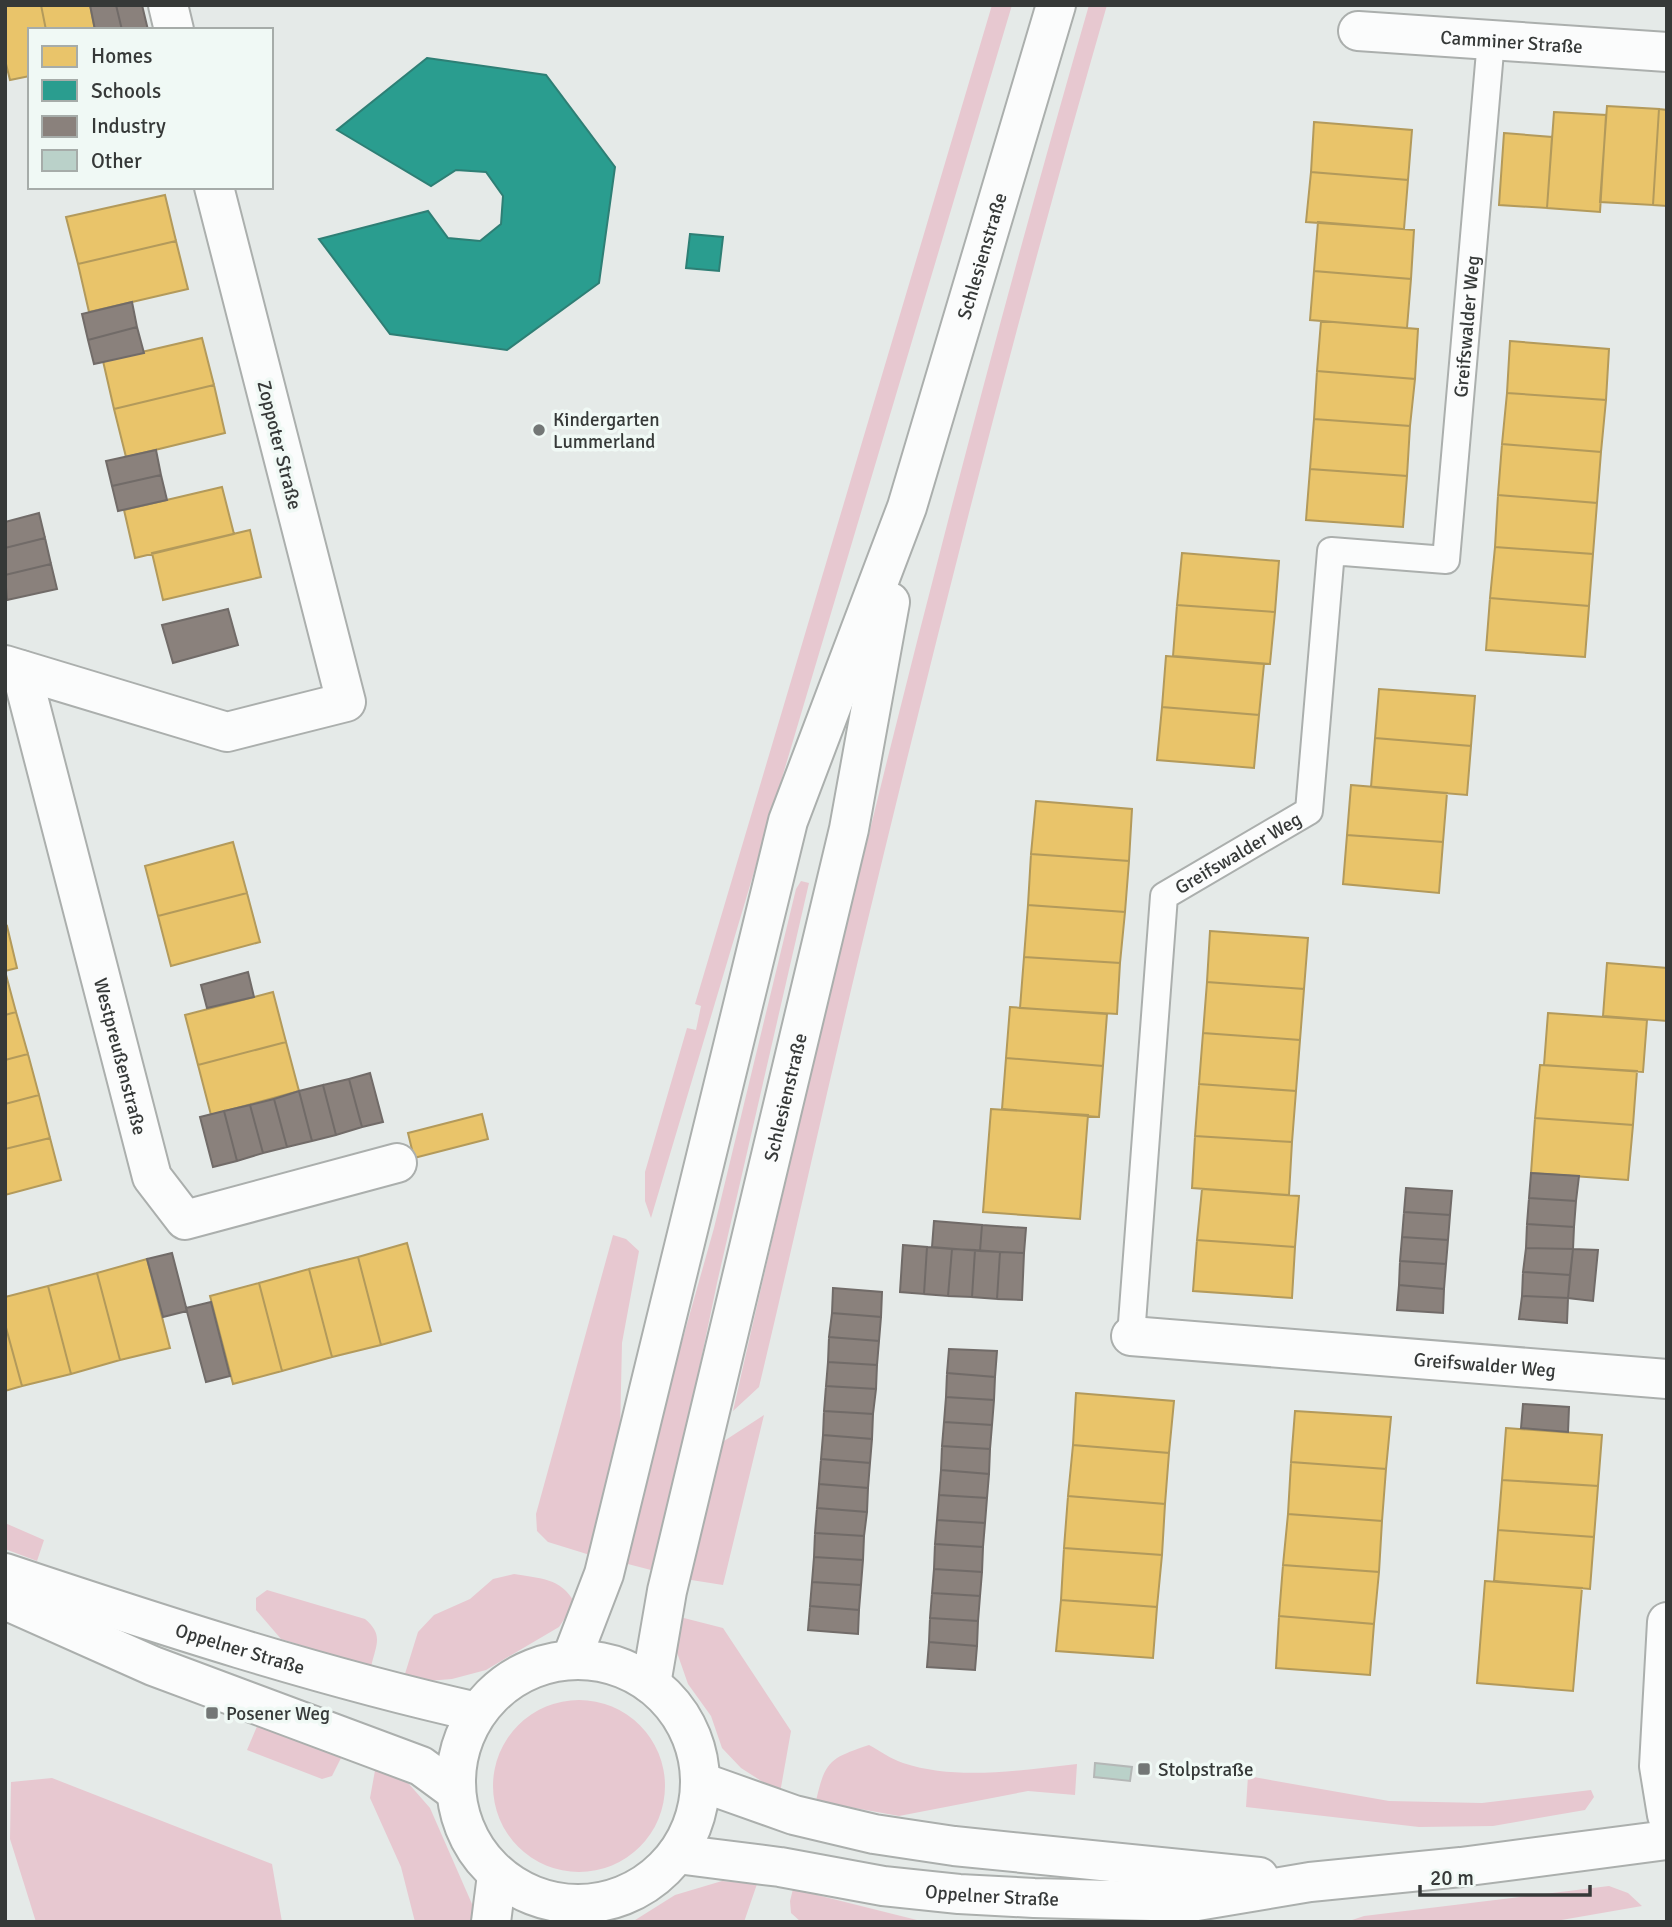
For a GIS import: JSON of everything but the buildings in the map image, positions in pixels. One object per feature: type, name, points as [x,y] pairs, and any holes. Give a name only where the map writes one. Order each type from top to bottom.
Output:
[{"type":"street","points":[[168,5],[174,28]]},
{"type":"street","name":"Schlesienstraße","points":[[571,1660],[604,1574],[788,821],[907,507],[1056,5]]},
{"type":"street","name":"Camminer Straße","points":[[1358,31],[1667,52]]},
{"type":"street","name":"Zoppoter Straße","points":[[215,189],[346,702]]},
{"type":"street","name":"Schlesienstraße","points":[[651,1684],[667,1591],[849,830],[907,507]]},
{"type":"street","name":"Westpreußenstraße","points":[[13,668],[227,732],[346,702]]},
{"type":"street","name":"Westpreußenstraße","points":[[13,668],[152,1177],[185,1220],[397,1163]]},
{"type":"street","name":"Greifswalder Weg","points":[[1131,1336],[1667,1379]]},
{"type":"street","name":"Oppelner Straße","points":[[5,1573],[116,1610],[380,1690],[477,1712]]},
{"type":"street","points":[[5,1600],[153,1666],[421,1766],[455,1791]]},
{"type":"street","points":[[1667,1622],[1659,1766],[1667,1815]]},
{"type":"street","points":[[571,1660],[599,1661],[626,1670],[651,1684],[678,1711],[695,1745],[701,1783],[695,1820],[677,1854],[654,1878],[589,1913],[525,1893],[497,1875],[475,1851],[461,1823],[455,1791],[459,1750],[477,1712],[502,1685],[534,1667],[571,1660]]},
{"type":"street","name":"Oppelner Straße","points":[[701,1783],[794,1815],[874,1834],[968,1847],[1310,1882]]},
{"type":"street","name":"Oppelner Straße","points":[[677,1854],[779,1867],[883,1886],[959,1894],[1191,1902],[1310,1882],[1461,1867],[1667,1840]]},
{"type":"street","points":[[491,1922],[497,1875]]},
{"type":"lane","name":"Greifswalder Weg","points":[[1131,1336],[1164,896],[1309,811],[1331,551],[1446,561],[1491,40]]},
{"type":"shaded area","points":[[992,5],[1012,5],[651,1218],[645,1201],[645,1172],[687,1028],[696,1030],[701,1006],[695,1004]]},
{"type":"shaded area","points":[[1089,5],[1107,5],[1041,240],[949,593],[861,948],[759,1387],[733,1411],[901,705],[992,354]]},
{"type":"shaded area","points":[[801,881],[809,883],[717,1283],[687,1427],[651,1570],[624,1563],[714,1228],[796,889]]},
{"type":"shaded area","points":[[613,1235],[626,1239],[639,1251],[622,1343],[620,1433],[590,1555],[548,1542],[537,1531],[536,1514]]},
{"type":"shaded area","points":[[764,1415],[723,1585],[685,1579],[721,1443]]},
{"type":"shaded area","points":[[5,1523],[44,1540],[37,1561],[5,1549]]},
{"type":"shaded area","points":[[514,1574],[549,1581],[569,1594],[575,1603],[559,1627],[486,1670],[452,1679],[427,1681],[404,1677],[418,1632],[434,1615],[470,1599],[493,1579]]},
{"type":"shaded area","points":[[267,1590],[365,1619],[377,1635],[371,1667],[281,1639],[256,1610],[256,1598]]},
{"type":"shaded area","points":[[676,1616],[723,1628],[791,1731],[780,1793],[741,1768],[722,1748],[711,1716],[688,1684],[674,1644]]},
{"type":"shaded area","points":[[579,1700],[612,1706],[640,1725],[659,1753],[665,1786],[659,1819],[640,1847],[612,1866],[579,1872],[546,1866],[518,1847],[499,1819],[493,1786],[499,1753],[518,1725],[546,1706]]},
{"type":"shaded area","points":[[258,1724],[343,1754],[332,1776],[322,1779],[247,1750]]},
{"type":"shaded area","points":[[869,1745],[903,1763],[945,1772],[1011,1771],[1077,1764],[1075,1795],[1028,1791],[899,1816],[816,1801],[823,1777],[832,1762],[846,1753]]},
{"type":"shaded area","points":[[376,1765],[409,1784],[430,1808],[472,1904],[473,1922],[415,1922],[401,1867],[370,1798]]},
{"type":"shaded area","points":[[1248,1776],[1389,1801],[1482,1803],[1591,1790],[1594,1797],[1585,1810],[1493,1826],[1419,1827],[1246,1807]]},
{"type":"shaded area","points":[[52,1778],[272,1864],[282,1922],[36,1922],[10,1839],[11,1782]]},
{"type":"shaded area","points":[[722,1881],[757,1884],[744,1922],[632,1922],[675,1895]]},
{"type":"shaded area","points":[[1609,1886],[1628,1893],[1642,1906],[1550,1922],[1346,1922],[1364,1916]]},
{"type":"shaded area","points":[[793,1889],[925,1922],[801,1922],[791,1913]]},
{"type":"place","name":"Kindergarten Lummerland","points":[[539,430]]},
{"type":"place","name":"Posener Weg","points":[[212,1713]]},
{"type":"place","name":"Stolpstraße","points":[[1144,1769]]}]
